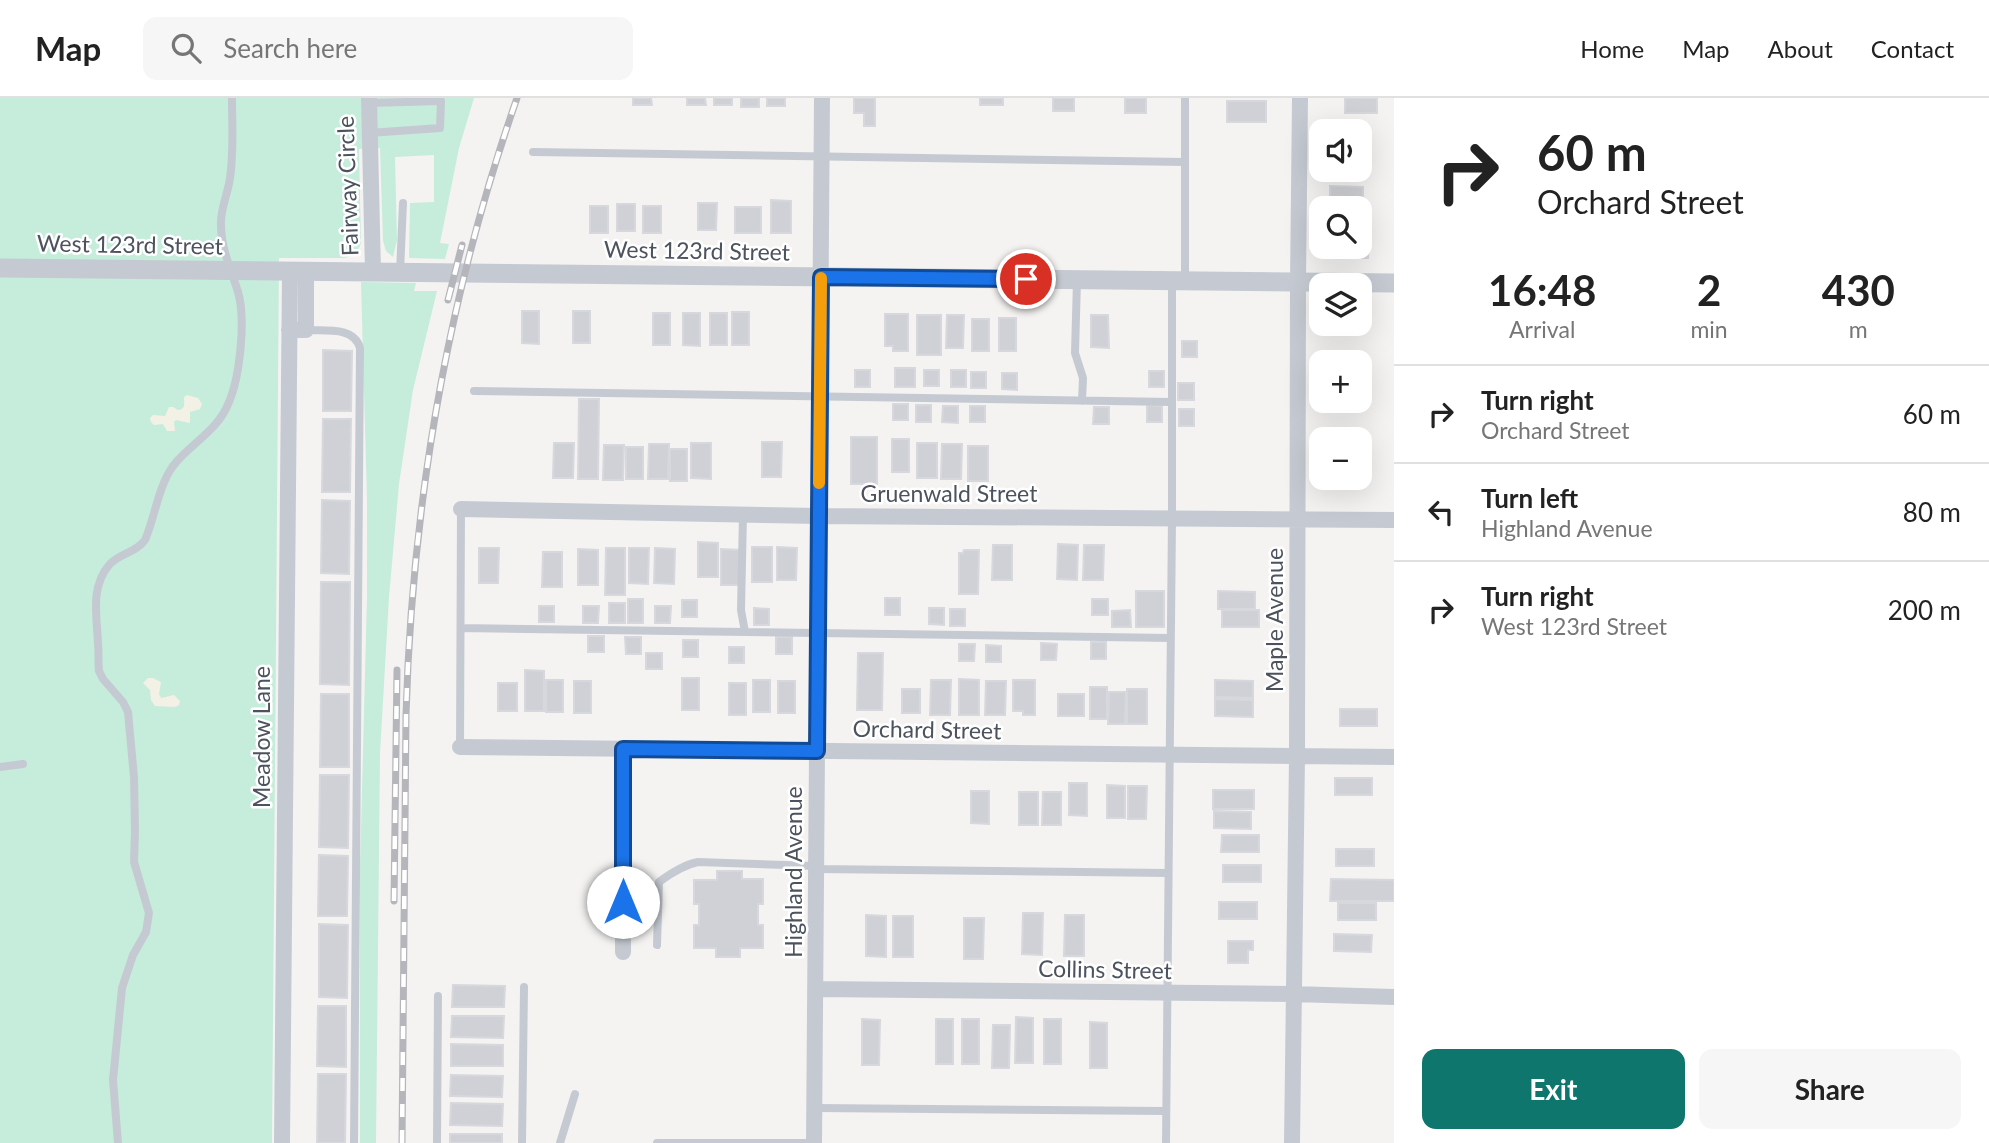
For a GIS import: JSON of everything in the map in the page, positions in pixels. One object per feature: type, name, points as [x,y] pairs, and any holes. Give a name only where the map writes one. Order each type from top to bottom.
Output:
[{"type":"street","name":"Highland Avenue","points":[[813,1143],[822,98]]},
{"type":"street","name":"Maple Avenue","points":[[1292,1143],[1300,98]]},
{"type":"street","name":"Fairway Circle","points":[[369,101],[373,272]]},
{"type":"street","name":"West 123rd Street","points":[[0,268],[1394,283]]},
{"type":"street","name":"Meadow Lane","points":[[282,1143],[298,271]]},
{"type":"street","name":"Gruenwald Street","points":[[461,509],[819,516],[1394,520]]},
{"type":"street","name":"Orchard Street","points":[[460,747],[1394,757]]},
{"type":"street","points":[[623,749],[623,952]]},
{"type":"street","name":"Collins Street","points":[[816,989],[1394,997]]},
{"type":"lane","points":[[118,1143],[113,1080],[122,988],[133,955],[146,932],[149,913],[134,862],[134,791],[128,712],[124,702],[99,671],[96,593],[109,565],[141,546],[168,474],[175,464],[211,431],[230,402],[239,361],[241,322],[238,293],[222,242],[221,216],[231,172],[232,98]]},
{"type":"lane","points":[[1166,1143],[1172,402],[1185,162],[1185,98]]},
{"type":"lane","points":[[369,101],[441,102],[440,128],[369,133]]},
{"type":"lane","points":[[533,152],[1185,162]]},
{"type":"lane","points":[[400,272],[403,203]]},
{"type":"lane","points":[[1077,280],[1075,353],[1083,378],[1082,401]]},
{"type":"lane","points":[[298,330],[347,333],[356,338],[360,348],[354,1143]]},
{"type":"lane","points":[[474,391],[1172,402]]},
{"type":"lane","points":[[460,747],[461,509]]},
{"type":"lane","points":[[743,514],[741,610],[745,632]]},
{"type":"lane","points":[[461,628],[1170,638]]},
{"type":"lane","points":[[0,767],[23,764]]},
{"type":"lane","points":[[657,945],[659,883],[687,864],[698,862],[816,867],[1168,873]]},
{"type":"lane","points":[[522,1143],[524,987]]},
{"type":"lane","points":[[437,1143],[438,996]]},
{"type":"lane","points":[[560,1143],[575,1094]]},
{"type":"lane","points":[[815,1108],[1166,1111]]},
{"type":"lane","points":[[657,1143],[813,1143]]},
{"type":"green space","points":[[0,98],[474,98],[459,148],[440,243],[449,244],[445,259],[409,258],[410,203],[434,202],[434,155],[395,157],[397,240],[393,257],[386,251],[383,241],[380,148],[359,149],[361,243],[357,251],[344,258],[279,258],[272,1143],[0,1143]]},
{"type":"green space","points":[[361,282],[416,283],[414,291],[437,291],[413,390],[399,484],[389,597],[380,753],[376,1143],[360,1143],[360,869],[367,596]]},
{"type":"sand","points":[[187,395],[198,398],[202,404],[200,409],[190,412],[190,423],[176,420],[175,431],[167,431],[163,424],[154,425],[151,422],[153,415],[165,416],[169,407],[182,409],[184,397]]},
{"type":"sand","points":[[148,678],[161,682],[161,698],[174,695],[180,701],[179,705],[155,706],[150,690],[143,683]]},
{"type":"building","points":[[633,98],[651,98],[652,105],[633,105]]},
{"type":"building","points":[[687,98],[705,98],[706,105],[687,105]]},
{"type":"building","points":[[714,98],[732,98],[732,105],[714,105]]},
{"type":"building","points":[[741,98],[759,98],[759,107],[741,107]]},
{"type":"building","points":[[767,98],[785,98],[785,106],[767,106]]},
{"type":"building","points":[[854,98],[875,98],[875,126],[864,126],[864,113],[854,113]]},
{"type":"building","points":[[980,98],[1003,98],[1003,105],[980,105]]},
{"type":"building","points":[[1053,98],[1074,98],[1074,111],[1053,111]]},
{"type":"building","points":[[1125,98],[1146,98],[1146,113],[1125,113]]},
{"type":"building","points":[[1345,98],[1377,98],[1377,113],[1345,113]]},
{"type":"building","points":[[1227,101],[1266,101],[1266,122],[1227,122]]},
{"type":"building","points":[[1330,186],[1363,187],[1363,196],[1330,196]]},
{"type":"building","points":[[771,200],[791,201],[791,233],[771,233]]},
{"type":"building","points":[[698,203],[717,203],[716,230],[698,230]]},
{"type":"building","points":[[617,204],[635,204],[635,231],[617,231]]},
{"type":"building","points":[[590,206],[608,206],[608,233],[590,233]]},
{"type":"building","points":[[643,206],[661,206],[661,233],[643,233]]},
{"type":"building","points":[[735,207],[761,207],[761,233],[735,233]]},
{"type":"building","points":[[522,311],[539,311],[539,344],[522,343]]},
{"type":"building","points":[[573,311],[590,311],[590,343],[573,343]]},
{"type":"building","points":[[732,312],[749,312],[749,345],[732,345]]},
{"type":"building","points":[[653,313],[670,313],[670,345],[653,345]]},
{"type":"building","points":[[683,313],[700,313],[700,346],[683,345]]},
{"type":"building","points":[[710,313],[727,313],[727,345],[710,345]]},
{"type":"building","points":[[885,314],[908,314],[908,351],[893,351],[893,346],[885,346]]},
{"type":"building","points":[[917,315],[941,315],[941,355],[917,355]]},
{"type":"building","points":[[947,315],[964,315],[963,348],[946,348]]},
{"type":"building","points":[[1091,315],[1108,315],[1109,348],[1091,347]]},
{"type":"building","points":[[999,318],[1016,318],[1016,351],[999,351]]},
{"type":"building","points":[[972,319],[989,319],[989,351],[972,351]]},
{"type":"building","points":[[1182,341],[1197,341],[1197,357],[1182,357]]},
{"type":"building","points":[[323,350],[352,351],[351,411],[323,411]]},
{"type":"building","points":[[895,368],[915,368],[915,387],[895,387]]},
{"type":"building","points":[[855,370],[870,370],[870,387],[855,387]]},
{"type":"building","points":[[924,370],[939,370],[939,386],[924,386]]},
{"type":"building","points":[[951,370],[966,370],[966,387],[951,387]]},
{"type":"building","points":[[1149,371],[1164,371],[1164,387],[1149,387]]},
{"type":"building","points":[[971,372],[986,372],[986,388],[971,388]]},
{"type":"building","points":[[1002,373],[1017,373],[1017,390],[1002,389]]},
{"type":"building","points":[[1178,383],[1194,383],[1194,400],[1178,400]]},
{"type":"building","points":[[579,399],[599,399],[598,479],[578,479]]},
{"type":"building","points":[[893,404],[908,404],[908,420],[893,420]]},
{"type":"building","points":[[916,405],[931,405],[931,422],[916,422]]},
{"type":"building","points":[[1147,405],[1162,406],[1162,422],[1147,422]]},
{"type":"building","points":[[943,406],[958,406],[958,423],[942,422]]},
{"type":"building","points":[[970,406],[985,406],[985,422],[970,422]]},
{"type":"building","points":[[1094,407],[1109,407],[1109,424],[1093,424]]},
{"type":"building","points":[[1179,409],[1194,409],[1194,426],[1179,426]]},
{"type":"building","points":[[323,419],[351,419],[350,492],[322,492]]},
{"type":"building","points":[[851,437],[877,437],[877,484],[851,484]]},
{"type":"building","points":[[892,439],[909,439],[909,472],[892,472]]},
{"type":"building","points":[[762,442],[782,442],[781,477],[762,477]]},
{"type":"building","points":[[554,443],[574,443],[573,478],[553,478]]},
{"type":"building","points":[[691,443],[711,443],[711,479],[691,478]]},
{"type":"building","points":[[917,443],[937,443],[937,478],[917,478]]},
{"type":"building","points":[[649,444],[669,444],[668,479],[648,479]]},
{"type":"building","points":[[942,444],[962,444],[961,479],[941,479]]},
{"type":"building","points":[[604,445],[624,445],[623,480],[603,480]]},
{"type":"building","points":[[968,446],[988,446],[988,481],[968,481]]},
{"type":"building","points":[[626,447],[643,447],[643,479],[626,479]]},
{"type":"building","points":[[670,449],[687,449],[687,481],[670,481]]},
{"type":"building","points":[[322,500],[350,501],[349,574],[321,573]]},
{"type":"building","points":[[698,542],[718,543],[718,577],[698,577]]},
{"type":"building","points":[[1058,544],[1078,545],[1077,580],[1057,579]]},
{"type":"building","points":[[993,545],[1012,545],[1012,580],[992,580]]},
{"type":"building","points":[[1084,545],[1104,545],[1103,580],[1083,580]]},
{"type":"building","points":[[752,547],[772,547],[772,582],[752,582]]},
{"type":"building","points":[[777,547],[797,548],[796,580],[777,580]]},
{"type":"building","points":[[479,548],[499,548],[498,583],[479,583]]},
{"type":"building","points":[[606,548],[625,548],[625,595],[605,595]]},
{"type":"building","points":[[629,548],[649,548],[648,584],[629,583]]},
{"type":"building","points":[[655,548],[675,549],[674,584],[654,583]]},
{"type":"building","points":[[578,549],[598,550],[598,585],[578,585]]},
{"type":"building","points":[[721,549],[741,550],[741,585],[721,585]]},
{"type":"building","points":[[964,550],[979,550],[978,594],[959,594],[959,553]]},
{"type":"building","points":[[543,552],[562,552],[562,587],[542,587]]},
{"type":"building","points":[[321,582],[350,582],[349,685],[320,684]]},
{"type":"building","points":[[1136,591],[1164,591],[1164,627],[1136,627]]},
{"type":"building","points":[[1218,591],[1255,592],[1255,609],[1218,609]]},
{"type":"building","points":[[885,598],[900,598],[900,615],[885,615]]},
{"type":"building","points":[[628,599],[643,599],[643,623],[628,623]]},
{"type":"building","points":[[1092,599],[1108,599],[1108,615],[1092,615]]},
{"type":"building","points":[[682,600],[697,600],[697,617],[682,617]]},
{"type":"building","points":[[609,603],[625,603],[625,623],[609,623]]},
{"type":"building","points":[[539,606],[554,606],[554,622],[539,622]]},
{"type":"building","points":[[583,606],[599,606],[598,623],[583,623]]},
{"type":"building","points":[[655,606],[671,606],[670,623],[655,623]]},
{"type":"building","points":[[754,608],[769,609],[769,625],[754,625]]},
{"type":"building","points":[[929,608],[944,608],[944,625],[929,624]]},
{"type":"building","points":[[950,609],[965,609],[965,626],[950,626]]},
{"type":"building","points":[[1130,610],[1131,627],[1112,627],[1112,611]]},
{"type":"building","points":[[1222,610],[1259,610],[1259,627],[1222,627]]},
{"type":"building","points":[[588,636],[604,636],[604,652],[588,652]]},
{"type":"building","points":[[625,637],[641,637],[641,654],[626,654]]},
{"type":"building","points":[[776,637],[792,637],[792,654],[776,654]]},
{"type":"building","points":[[683,640],[698,640],[698,657],[683,657]]},
{"type":"building","points":[[1091,642],[1106,642],[1106,659],[1091,659]]},
{"type":"building","points":[[1041,643],[1057,644],[1056,660],[1041,660]]},
{"type":"building","points":[[959,644],[975,644],[974,661],[959,661]]},
{"type":"building","points":[[986,645],[1001,646],[1001,662],[986,662]]},
{"type":"building","points":[[729,647],[744,647],[744,663],[729,663]]},
{"type":"building","points":[[646,653],[662,653],[662,669],[646,669]]},
{"type":"building","points":[[858,653],[883,653],[882,710],[857,710]]},
{"type":"building","points":[[525,670],[544,671],[544,711],[525,711]]},
{"type":"building","points":[[682,678],[699,678],[699,710],[682,710]]},
{"type":"building","points":[[959,679],[979,680],[979,715],[959,715]]},
{"type":"building","points":[[546,680],[563,680],[563,712],[546,712]]},
{"type":"building","points":[[753,680],[770,680],[770,712],[753,712]]},
{"type":"building","points":[[931,680],[951,680],[950,715],[930,715]]},
{"type":"building","points":[[1013,680],[1035,680],[1035,715],[1023,715],[1023,711],[1013,711]]},
{"type":"building","points":[[1215,680],[1253,681],[1253,698],[1215,697]]},
{"type":"building","points":[[574,681],[591,681],[591,713],[574,713]]},
{"type":"building","points":[[778,681],[795,681],[795,713],[778,713]]},
{"type":"building","points":[[986,681],[1006,681],[1005,715],[985,715]]},
{"type":"building","points":[[498,683],[517,683],[517,711],[498,711]]},
{"type":"building","points":[[729,683],[746,683],[746,715],[729,715]]},
{"type":"building","points":[[1090,687],[1107,687],[1107,719],[1090,719]]},
{"type":"building","points":[[902,689],[920,689],[920,713],[902,713]]},
{"type":"building","points":[[1127,689],[1147,689],[1147,724],[1127,724]]},
{"type":"building","points":[[1109,692],[1126,692],[1125,724],[1108,724]]},
{"type":"building","points":[[321,694],[349,694],[349,767],[320,767]]},
{"type":"building","points":[[1058,694],[1084,694],[1084,716],[1058,716]]},
{"type":"building","points":[[1215,699],[1253,700],[1253,717],[1215,716]]},
{"type":"building","points":[[1340,709],[1377,709],[1377,726],[1340,726]]},
{"type":"building","points":[[320,775],[349,775],[348,848],[319,847]]},
{"type":"building","points":[[1335,778],[1372,778],[1372,795],[1335,795]]},
{"type":"building","points":[[1069,783],[1087,783],[1087,816],[1069,815]]},
{"type":"building","points":[[1107,785],[1125,786],[1125,818],[1107,818]]},
{"type":"building","points":[[1128,786],[1147,786],[1146,819],[1128,819]]},
{"type":"building","points":[[1213,790],[1254,790],[1254,809],[1213,809]]},
{"type":"building","points":[[971,791],[989,791],[989,824],[971,823]]},
{"type":"building","points":[[1019,792],[1038,792],[1038,825],[1019,825]]},
{"type":"building","points":[[1043,792],[1061,792],[1061,825],[1042,825]]},
{"type":"building","points":[[1214,811],[1251,812],[1251,829],[1214,828]]},
{"type":"building","points":[[1222,835],[1259,835],[1259,852],[1221,852]]},
{"type":"building","points":[[1336,849],[1374,849],[1374,866],[1336,866]]},
{"type":"building","points":[[319,855],[348,856],[347,916],[318,916]]},
{"type":"building","points":[[1223,865],[1261,865],[1261,882],[1223,882]]},
{"type":"building","points":[[717,871],[742,871],[742,879],[763,879],[763,904],[758,904],[758,925],[763,925],[763,948],[740,948],[740,957],[716,957],[716,948],[694,948],[694,925],[699,925],[699,904],[694,904],[694,880],[717,880]]},
{"type":"building","points":[[1331,879],[1394,880],[1394,901],[1330,901]]},
{"type":"building","points":[[1219,902],[1257,902],[1257,919],[1219,919]]},
{"type":"building","points":[[1338,903],[1376,903],[1376,920],[1338,920]]},
{"type":"building","points":[[1023,913],[1043,913],[1042,955],[1022,954]]},
{"type":"building","points":[[866,915],[886,916],[886,957],[866,956]]},
{"type":"building","points":[[1065,915],[1084,915],[1084,956],[1064,956]]},
{"type":"building","points":[[893,916],[913,916],[913,957],[893,957]]},
{"type":"building","points":[[964,918],[984,918],[983,959],[964,959]]},
{"type":"building","points":[[319,924],[348,925],[347,998],[319,997]]},
{"type":"building","points":[[1334,934],[1372,935],[1371,952],[1334,951]]},
{"type":"building","points":[[1228,941],[1253,941],[1253,950],[1248,950],[1248,963],[1228,963]]},
{"type":"building","points":[[453,985],[505,986],[504,1007],[452,1007]]},
{"type":"building","points":[[318,1006],[346,1006],[346,1067],[317,1066]]},
{"type":"building","points":[[452,1016],[504,1016],[503,1038],[451,1037]]},
{"type":"building","points":[[1016,1017],[1033,1018],[1033,1063],[1015,1063]]},
{"type":"building","points":[[862,1019],[880,1020],[879,1065],[862,1065]]},
{"type":"building","points":[[936,1019],[953,1019],[953,1064],[936,1064]]},
{"type":"building","points":[[962,1019],[979,1019],[979,1064],[962,1064]]},
{"type":"building","points":[[1044,1019],[1061,1019],[1061,1064],[1044,1064]]},
{"type":"building","points":[[1090,1022],[1107,1023],[1107,1068],[1090,1068]]},
{"type":"building","points":[[993,1025],[1010,1025],[1009,1068],[992,1068]]},
{"type":"building","points":[[451,1044],[503,1045],[503,1066],[451,1066]]},
{"type":"building","points":[[318,1074],[346,1074],[345,1143],[317,1143]]},
{"type":"building","points":[[451,1075],[503,1076],[502,1097],[450,1096]]},
{"type":"building","points":[[451,1103],[503,1104],[502,1126],[450,1125]]},
{"type":"building","points":[[450,1134],[502,1134],[502,1143],[450,1143]]},
{"type":"railway","points":[[402,1143],[406,715],[416,558],[425,480],[453,325],[492,173],[517,98]]},
{"type":"railway","points":[[448,300],[462,245]]},
{"type":"railway","points":[[394,901],[397,670]]},
{"type":"slow traffic","points":[[819,483],[821,278]]},
{"type":"route","points":[[623,902],[623,749],[817,751],[821,277],[1026,279]]}]
